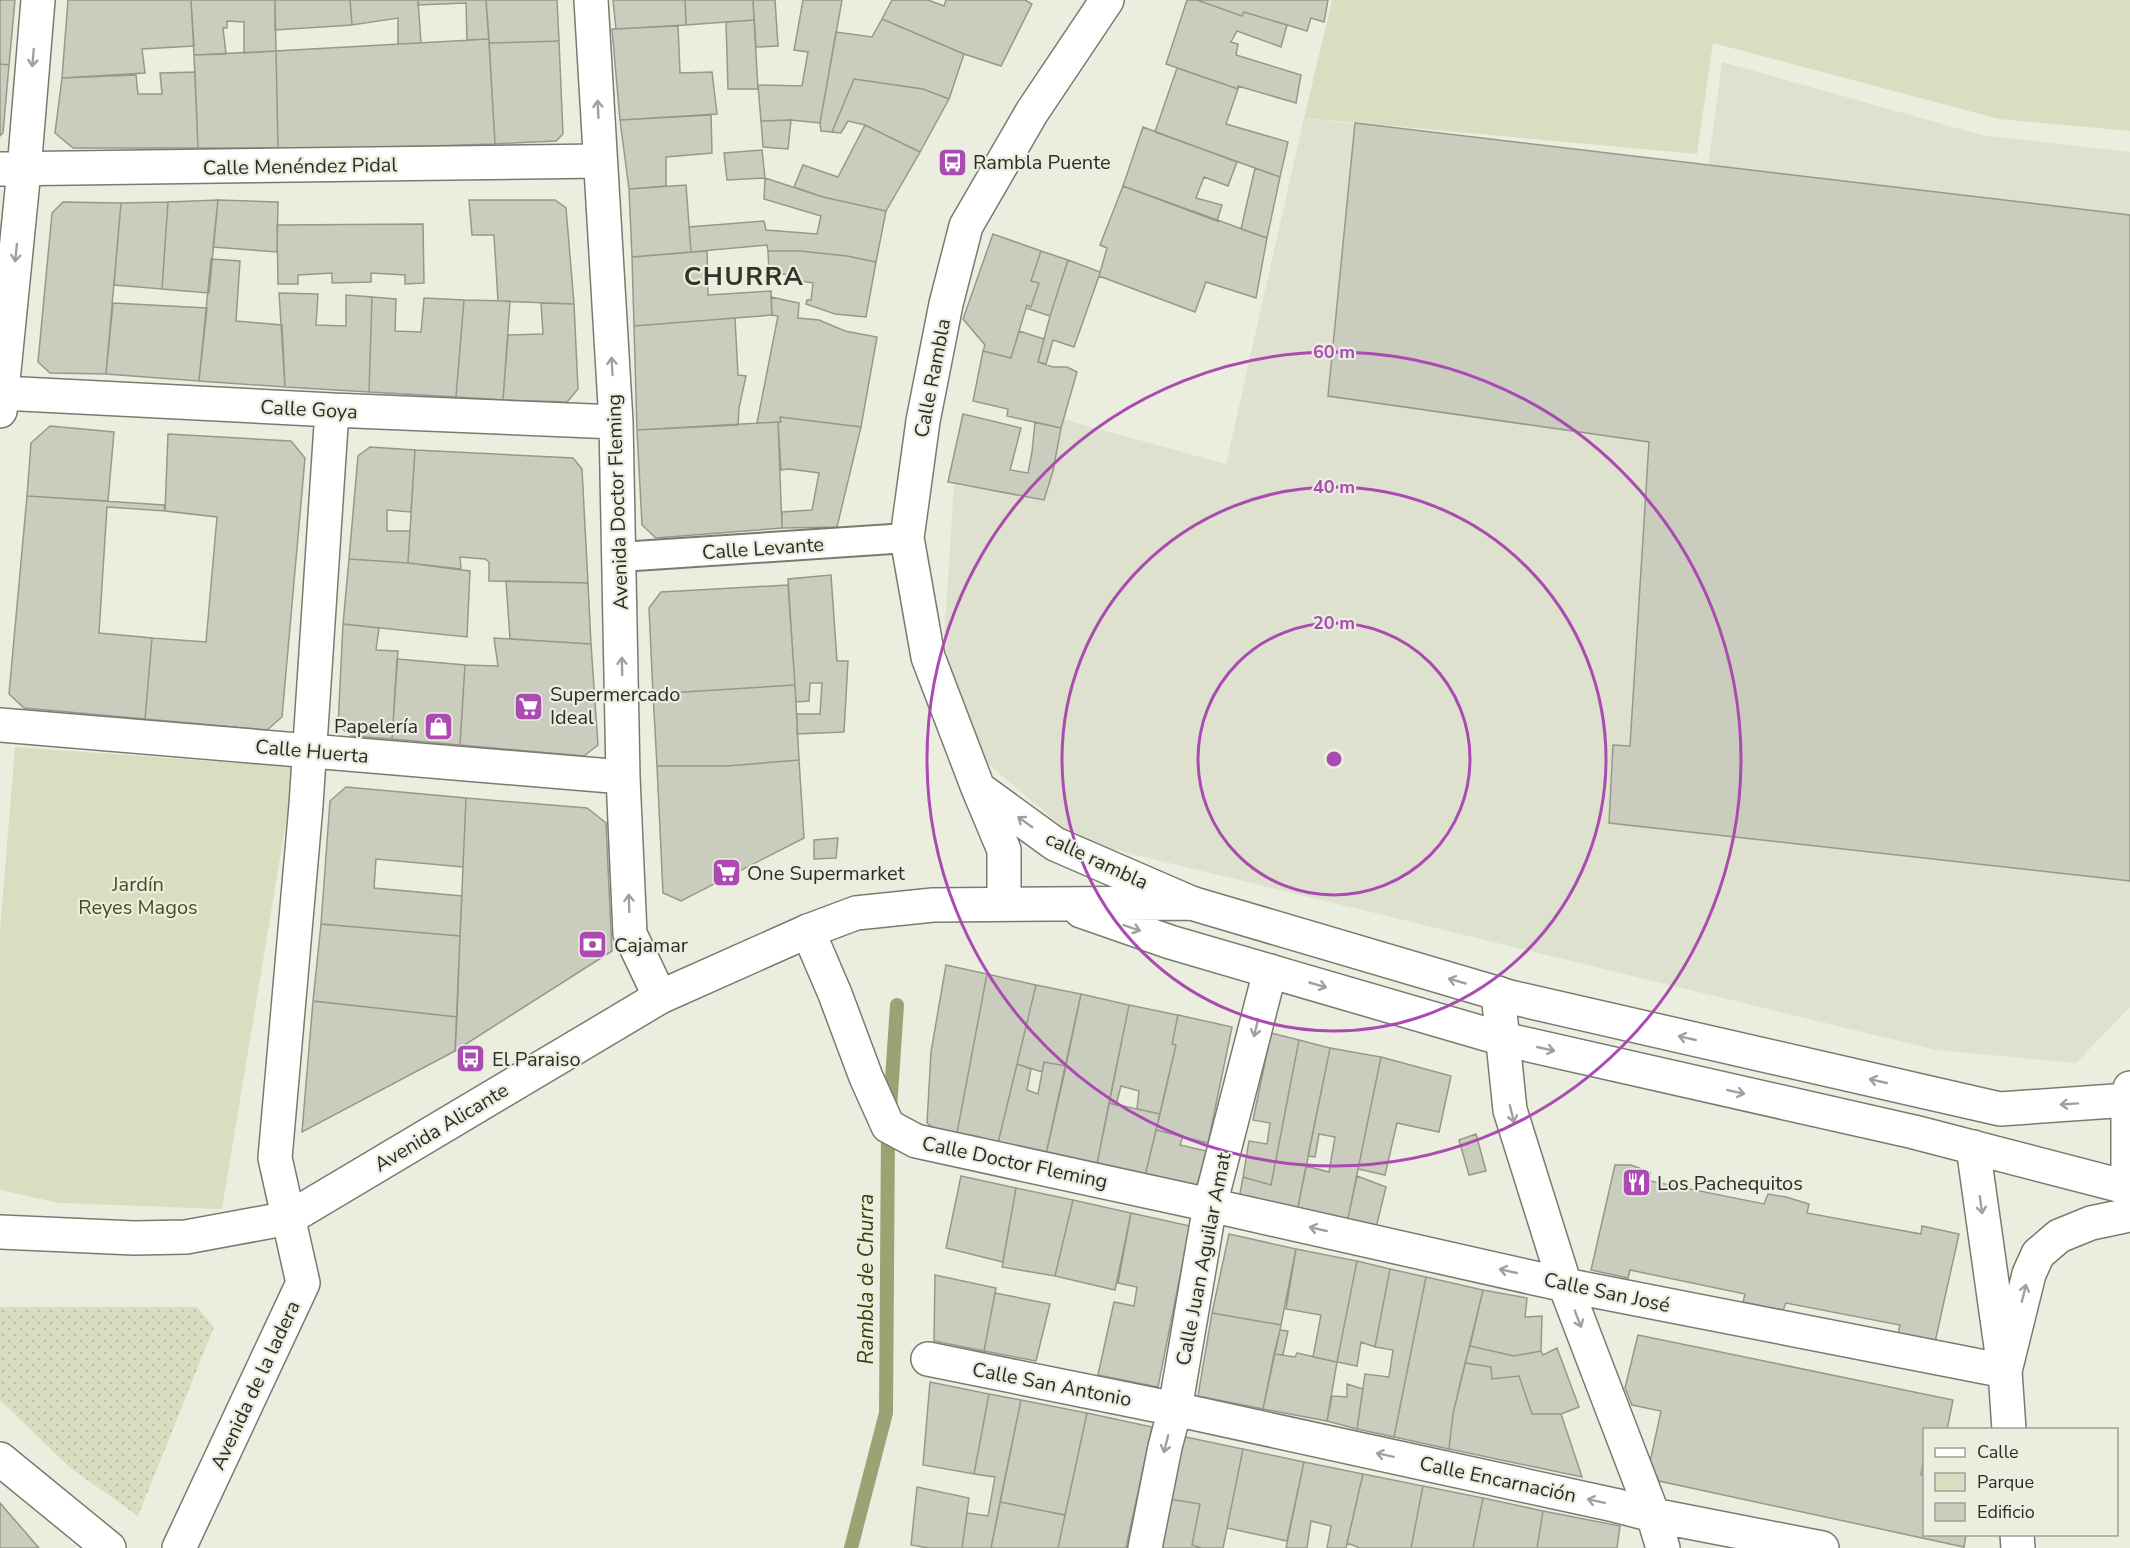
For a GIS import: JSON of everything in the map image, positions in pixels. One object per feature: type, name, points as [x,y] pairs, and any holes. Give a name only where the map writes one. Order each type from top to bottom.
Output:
[{"type":"street","points":[[1,402],[12,170],[38,0]]},
{"type":"street","name":"Avenida Doctor Fleming","points":[[591,0],[616,422],[623,777],[630,934],[660,997]]},
{"type":"street","name":"Calle Rambla","points":[[1004,903],[1004,850],[928,657],[907,538],[923,421],[946,304],[966,226],[1032,112],[1107,0]]},
{"type":"street","name":"Calle Menéndez Pidal","points":[[12,170],[600,161]]},
{"type":"street","name":"Calle Goya","points":[[1,402],[332,410],[616,422]]},
{"type":"street","name":"Avenida de la ladera","points":[[179,1548],[303,1283],[275,1158],[309,751],[332,410]]},
{"type":"street","name":"Calle Levante","points":[[620,557],[907,538]]},
{"type":"street","name":"Calle Huerta","points":[[0,725],[623,777]]},
{"type":"street","name":"calle rambla","points":[[978,788],[1055,844],[1191,903]]},
{"type":"street","points":[[1056,902],[1170,942],[1503,1039],[1973,1147],[2130,1188]]},
{"type":"street","points":[[1004,903],[1191,903],[1498,993],[2000,1109],[2129,1094],[2128,1168],[2130,1173]]},
{"type":"street","name":"Avenida Alicante","points":[[0,1232],[186,1238],[289,1218],[660,997],[808,931],[856,913],[933,905],[1004,903]]},
{"type":"street","name":"Calle Doctor Fleming","points":[[808,931],[888,1126],[916,1141],[1210,1204]]},
{"type":"street","name":"Calle Juan Aguilar Amat","points":[[1144,1548],[1175,1408],[1210,1204],[1270,971]]},
{"type":"street","points":[[1498,993],[1510,1110],[1565,1285],[1653,1515],[1663,1548]]},
{"type":"street","points":[[1973,1147],[2005,1371],[2009,1428]]},
{"type":"street","name":"Calle San José","points":[[1210,1204],[1565,1285],[2005,1371]]},
{"type":"street","points":[[2005,1371],[2029,1274],[2038,1254],[2059,1236],[2091,1223],[2130,1215]]},
{"type":"street","name":"Calle San Antonio","points":[[928,1359],[1175,1408]]},
{"type":"street","name":"Calle Encarnación","points":[[1175,1408],[1653,1515],[1821,1548]]},
{"type":"street","points":[[0,1459],[109,1548]]},
{"type":"shaded area","points":[[1722,62],[1981,135],[2130,152],[2130,1007],[2076,1063],[1936,1050],[1079,841],[966,745],[944,640],[954,485],[1044,497],[1054,469],[1062,419],[1226,464],[1304,118],[1708,167]]},
{"type":"green space","points":[[1332,0],[2130,0],[2130,131],[1999,119],[1713,43],[1697,154],[1304,118]]},
{"type":"green space","name":"Jardín Reyes Magos","points":[[15,747],[295,767],[222,1209],[59,1203],[0,1190],[0,930]]},
{"type":"green space","points":[[0,1307],[197,1307],[214,1327],[138,1516],[69,1467],[0,1400]]},
{"type":"building","points":[[0,0],[15,0],[9,65],[0,64]]},
{"type":"building","points":[[68,0],[191,0],[194,46],[142,49],[145,73],[62,78]]},
{"type":"building","points":[[191,0],[275,0],[276,51],[244,53],[244,22],[227,21],[227,28],[223,28],[226,54],[194,55]]},
{"type":"building","points":[[275,0],[350,0],[352,25],[275,30]]},
{"type":"building","points":[[350,0],[418,0],[421,43],[398,44],[398,18],[352,25]]},
{"type":"building","points":[[418,0],[486,0],[489,39],[467,40],[466,3],[418,5]]},
{"type":"building","points":[[486,0],[557,0],[559,41],[489,43]]},
{"type":"building","points":[[613,0],[685,0],[686,25],[616,29]]},
{"type":"building","points":[[685,0],[753,0],[754,20],[686,25]]},
{"type":"building","points":[[753,0],[775,0],[778,46],[756,47]]},
{"type":"building","points":[[803,0],[842,0],[820,123],[791,120],[761,121],[758,85],[802,86],[808,52],[794,50]]},
{"type":"building","points":[[892,0],[928,0],[944,6],[946,0],[1025,0],[1032,4],[1001,66],[964,54],[882,19]]},
{"type":"building","points":[[1187,0],[1197,0],[1242,16],[1244,12],[1287,25],[1281,47],[1237,31],[1231,42],[1238,44],[1236,55],[1301,75],[1296,103],[1238,86],[1238,89],[1166,64]]},
{"type":"building","points":[[1197,0],[1328,0],[1324,22],[1311,18],[1307,31],[1244,12],[1242,16]]},
{"type":"building","points":[[882,19],[964,54],[949,99],[923,89],[854,79],[832,132],[821,131],[820,123],[836,32],[872,37]]},
{"type":"building","points":[[754,20],[758,89],[728,89],[726,22]]},
{"type":"building","points":[[678,26],[680,73],[712,72],[717,114],[620,120],[612,29]]},
{"type":"building","points":[[489,39],[495,144],[295,150],[278,148],[276,51]]},
{"type":"building","points":[[559,41],[563,134],[556,141],[495,144],[489,43]]},
{"type":"building","points":[[276,51],[278,148],[198,148],[194,55]]},
{"type":"building","points":[[0,64],[9,65],[3,133],[0,136]]},
{"type":"building","points":[[1177,68],[1238,89],[1226,124],[1288,142],[1280,177],[1155,132]]},
{"type":"building","points":[[195,72],[198,148],[73,148],[55,133],[62,78],[136,75],[138,94],[162,94],[160,73]]},
{"type":"building","points":[[854,79],[923,89],[949,99],[920,152],[865,125],[848,121],[841,133],[832,132]]},
{"type":"building","points":[[711,115],[712,153],[666,157],[666,186],[629,189],[620,120]]},
{"type":"building","points":[[791,120],[788,149],[763,147],[761,121]]},
{"type":"building","points":[[1355,123],[2130,215],[2130,881],[1609,823],[1613,745],[1630,746],[1649,442],[1328,396]]},
{"type":"building","points":[[865,125],[920,152],[886,211],[823,197],[794,187],[803,165],[838,177]]},
{"type":"building","points":[[1143,127],[1237,162],[1228,186],[1204,177],[1196,198],[1222,205],[1217,221],[1123,186]]},
{"type":"building","points":[[762,150],[765,178],[727,180],[724,153]]},
{"type":"building","points":[[1255,168],[1280,177],[1267,238],[1241,229]]},
{"type":"building","points":[[765,178],[823,197],[886,211],[876,262],[800,251],[768,251],[767,245],[691,252],[689,227],[764,221],[766,230],[817,234],[821,216],[764,199]]},
{"type":"building","points":[[686,185],[691,252],[632,257],[629,189]]},
{"type":"building","points":[[1123,186],[1267,238],[1256,298],[1206,282],[1195,312],[1099,276],[1107,248],[1100,245]]},
{"type":"building","points":[[218,200],[209,293],[162,289],[168,202]]},
{"type":"building","points":[[218,200],[278,202],[277,252],[213,247]]},
{"type":"building","points":[[469,200],[555,200],[566,208],[574,304],[498,301],[494,235],[472,235]]},
{"type":"building","points":[[63,202],[121,203],[106,374],[50,373],[38,362],[52,213]]},
{"type":"building","points":[[168,202],[162,289],[114,285],[121,203]]},
{"type":"building","points":[[423,224],[424,283],[405,284],[405,275],[371,273],[371,282],[332,283],[332,273],[298,275],[298,284],[278,284],[277,225]]},
{"type":"building","points":[[993,234],[1041,251],[1031,281],[1039,283],[1031,307],[1027,305],[1011,358],[983,351],[985,345],[963,319]]},
{"type":"building","points":[[707,251],[708,295],[771,291],[772,315],[634,326],[632,257]]},
{"type":"building","points":[[768,251],[800,251],[876,262],[866,317],[835,314],[806,304],[807,300],[811,300],[813,283],[796,280],[796,275],[769,273]]},
{"type":"building","points":[[1041,251],[1068,260],[1050,316],[1026,308],[1027,305],[1031,307],[1039,283],[1031,281]]},
{"type":"building","points":[[211,259],[240,261],[236,321],[282,325],[285,387],[199,381]]},
{"type":"building","points":[[1068,260],[1100,272],[1099,276],[1074,347],[1053,340],[1046,364],[1038,362],[1050,316]]},
{"type":"building","points":[[279,293],[318,294],[316,325],[346,326],[346,295],[372,297],[369,392],[285,387]]},
{"type":"building","points":[[372,297],[396,299],[395,331],[421,332],[424,298],[464,300],[456,397],[369,392]]},
{"type":"building","points":[[771,297],[799,303],[798,318],[819,320],[845,331],[877,337],[861,427],[780,417],[781,422],[757,423],[778,316],[772,315]]},
{"type":"building","points":[[464,300],[510,301],[503,400],[456,397]]},
{"type":"building","points":[[113,303],[207,308],[199,381],[106,374]]},
{"type":"building","points":[[541,303],[574,304],[578,389],[567,402],[503,400],[508,335],[543,334]]},
{"type":"building","points":[[735,318],[738,375],[746,376],[738,425],[637,430],[634,326]]},
{"type":"building","points":[[1019,331],[1044,339],[1038,362],[1053,367],[1067,367],[1077,372],[1061,428],[1007,416],[1008,409],[973,401],[983,351],[1011,358]]},
{"type":"building","points":[[963,414],[1021,428],[1010,470],[1028,473],[1035,422],[1061,428],[1053,471],[1044,500],[948,482]]},
{"type":"building","points":[[780,417],[861,427],[837,527],[782,528],[782,512],[812,510],[819,473],[781,470],[778,422],[781,422]]},
{"type":"building","points":[[778,422],[782,528],[656,538],[642,525],[637,430]]},
{"type":"building","points":[[50,426],[114,432],[108,501],[27,496],[31,443]]},
{"type":"building","points":[[168,434],[291,441],[305,458],[282,717],[267,730],[145,719],[152,638],[206,642],[217,517],[165,511]]},
{"type":"building","points":[[370,447],[415,450],[411,512],[387,510],[387,531],[410,531],[408,563],[349,559],[358,456]]},
{"type":"building","points":[[415,450],[573,458],[582,469],[588,583],[489,581],[489,562],[485,559],[460,557],[461,569],[408,563]]},
{"type":"building","points":[[27,496],[164,505],[165,511],[107,507],[99,633],[152,638],[145,719],[24,708],[9,694]]},
{"type":"building","points":[[349,559],[408,563],[470,571],[467,637],[343,624]]},
{"type":"building","points":[[831,575],[837,661],[848,661],[844,732],[797,734],[797,714],[820,714],[822,683],[810,683],[809,701],[796,702],[788,579]]},
{"type":"building","points":[[506,581],[588,583],[591,644],[510,639]]},
{"type":"building","points":[[788,585],[795,685],[653,694],[649,608],[661,592]]},
{"type":"building","points":[[343,624],[379,628],[376,650],[398,651],[392,739],[352,736],[338,726]]},
{"type":"building","name":"Supermercado Ideal","points":[[494,638],[591,644],[598,745],[584,756],[460,745],[465,665],[498,666]]},
{"type":"building","points":[[397,659],[465,665],[460,745],[392,739]]},
{"type":"building","points":[[795,685],[799,760],[727,766],[657,766],[653,694]]},
{"type":"building","points":[[799,760],[804,838],[681,901],[663,893],[657,766],[727,766]]},
{"type":"building","points":[[346,787],[466,798],[463,867],[376,859],[374,888],[462,896],[460,936],[321,924],[330,801]]},
{"type":"building","points":[[466,798],[587,808],[606,823],[612,951],[455,1051]]},
{"type":"building","points":[[838,838],[836,858],[814,859],[814,840]]},
{"type":"building","points":[[321,924],[460,936],[457,1017],[313,1001]]},
{"type":"building","points":[[946,965],[987,974],[957,1133],[935,1129],[927,1123],[931,1052]]},
{"type":"building","points":[[987,974],[1036,985],[998,1143],[957,1133]]},
{"type":"building","points":[[1036,985],[1081,994],[1066,1066],[1044,1062],[1042,1072],[1017,1064]]},
{"type":"building","points":[[1081,994],[1129,1005],[1097,1164],[1046,1154]]},
{"type":"building","points":[[313,1001],[457,1017],[455,1051],[302,1132]]},
{"type":"building","points":[[1129,1005],[1178,1015],[1172,1044],[1176,1045],[1160,1114],[1137,1109],[1139,1091],[1121,1086],[1116,1105],[1109,1103]]},
{"type":"building","points":[[1178,1015],[1232,1027],[1208,1143],[1156,1130],[1176,1045],[1172,1044]]},
{"type":"building","points":[[1271,1033],[1299,1040],[1271,1185],[1243,1177],[1249,1141],[1267,1144],[1270,1123],[1253,1120]]},
{"type":"building","points":[[1299,1040],[1330,1048],[1297,1212],[1239,1199],[1243,1177],[1271,1185]]},
{"type":"building","points":[[1330,1048],[1381,1057],[1347,1223],[1297,1212],[1306,1166],[1329,1172],[1335,1137],[1319,1134],[1315,1157],[1308,1156]]},
{"type":"building","points":[[1381,1057],[1451,1076],[1439,1132],[1397,1123],[1385,1175],[1358,1169]]},
{"type":"building","points":[[1044,1062],[1066,1066],[1046,1154],[998,1143],[1017,1064],[1031,1069],[1027,1090],[1038,1094]]},
{"type":"building","points":[[1109,1103],[1160,1114],[1145,1176],[1097,1164]]},
{"type":"building","points":[[1156,1130],[1183,1136],[1180,1145],[1206,1151],[1197,1187],[1145,1176]]},
{"type":"building","points":[[1476,1134],[1486,1171],[1469,1175],[1459,1140]]},
{"type":"building","points":[[1615,1165],[1631,1165],[1650,1172],[1650,1181],[1764,1204],[1768,1194],[1786,1197],[1809,1204],[1807,1213],[1921,1234],[1922,1226],[1959,1234],[1935,1342],[1898,1334],[1900,1325],[1786,1303],[1783,1310],[1743,1302],[1745,1294],[1630,1270],[1628,1278],[1591,1270]]},
{"type":"building","points":[[961,1176],[1016,1188],[1003,1262],[946,1248]]},
{"type":"building","points":[[1357,1176],[1386,1187],[1376,1228],[1347,1223]]},
{"type":"building","points":[[1016,1188],[1073,1200],[1055,1276],[1002,1267]]},
{"type":"building","points":[[1073,1200],[1131,1213],[1115,1290],[1055,1276]]},
{"type":"building","points":[[1131,1213],[1190,1226],[1158,1387],[1098,1375],[1114,1302],[1134,1306],[1137,1287],[1118,1283]]},
{"type":"building","points":[[1229,1234],[1296,1249],[1281,1325],[1212,1313]]},
{"type":"building","points":[[1296,1249],[1357,1261],[1337,1362],[1313,1357],[1321,1315],[1286,1309]]},
{"type":"building","points":[[1357,1261],[1390,1269],[1375,1347],[1361,1342],[1357,1366],[1337,1362]]},
{"type":"building","points":[[1390,1269],[1426,1277],[1394,1437],[1357,1429],[1365,1374],[1389,1377],[1393,1350],[1375,1347]]},
{"type":"building","points":[[935,1275],[996,1288],[984,1351],[934,1341]]},
{"type":"building","points":[[1426,1277],[1483,1290],[1453,1414],[1449,1449],[1394,1437]]},
{"type":"building","points":[[1483,1290],[1527,1298],[1525,1317],[1542,1316],[1541,1351],[1514,1356],[1470,1346]]},
{"type":"building","points":[[995,1293],[1050,1304],[1036,1361],[984,1351]]},
{"type":"building","points":[[1212,1313],[1281,1325],[1263,1409],[1198,1396]]},
{"type":"building","points":[[1280,1330],[1288,1331],[1283,1355],[1274,1354]]},
{"type":"building","points":[[1638,1335],[1953,1400],[1947,1428],[1923,1428],[1921,1475],[1923,1476],[1923,1536],[1966,1536],[1964,1547],[1659,1481],[1650,1462],[1661,1411],[1632,1405],[1625,1388]]},
{"type":"building","points":[[1470,1346],[1514,1356],[1541,1351],[1543,1355],[1557,1348],[1579,1407],[1561,1414],[1532,1414],[1519,1376],[1492,1379],[1491,1367],[1465,1363]]},
{"type":"building","points":[[1297,1353],[1337,1362],[1327,1421],[1263,1409],[1274,1354],[1295,1357]]},
{"type":"building","points":[[1465,1363],[1491,1367],[1492,1379],[1519,1376],[1532,1414],[1561,1414],[1582,1477],[1449,1449],[1453,1414]]},
{"type":"building","points":[[930,1382],[989,1394],[974,1474],[923,1465]]},
{"type":"building","points":[[1347,1384],[1363,1389],[1357,1429],[1327,1421],[1332,1396],[1347,1397]]},
{"type":"building","points":[[989,1394],[1021,1400],[991,1548],[962,1548],[967,1513],[988,1516],[995,1477],[974,1474]]},
{"type":"building","points":[[1021,1400],[1087,1413],[1065,1515],[1000,1502]]},
{"type":"building","points":[[1087,1413],[1152,1427],[1126,1548],[1058,1548]]},
{"type":"building","points":[[1181,1436],[1243,1449],[1223,1548],[1202,1548],[1192,1545],[1200,1504],[1169,1499]]},
{"type":"building","points":[[1243,1449],[1304,1462],[1287,1541],[1227,1528]]},
{"type":"building","points":[[1304,1462],[1363,1474],[1346,1548],[1327,1548],[1331,1526],[1311,1521],[1307,1548],[1286,1548]]},
{"type":"building","points":[[1363,1474],[1423,1486],[1411,1548],[1360,1548],[1347,1543]]},
{"type":"building","points":[[1423,1486],[1483,1498],[1473,1548],[1411,1548]]},
{"type":"building","points":[[917,1487],[969,1498],[962,1548],[929,1548],[911,1545]]},
{"type":"building","points":[[1483,1498],[1543,1511],[1537,1548],[1473,1548]]},
{"type":"building","points":[[1169,1499],[1200,1504],[1192,1545],[1202,1548],[1160,1548]]},
{"type":"building","points":[[1000,1502],[1065,1515],[1058,1548],[991,1548]]},
{"type":"building","points":[[0,1503],[39,1548],[0,1548]]},
{"type":"building","points":[[1543,1511],[1620,1526],[1617,1548],[1537,1548]]},
{"type":"waterway","name":"Rambla de Churra","points":[[890,1109],[897,1005]]},
{"type":"waterway","name":"Rambla de Churra","points":[[851,1548],[886,1413],[888,1129]]},
{"type":"place","name":"Rambla Puente","points":[[952,162]]},
{"type":"place","name":"Supermercado Ideal","points":[[529,706]]},
{"type":"place","name":"Papelería","points":[[439,726]]},
{"type":"place","name":"One Supermarket","points":[[726,873]]},
{"type":"place","name":"Cajamar","points":[[593,945]]},
{"type":"place","name":"El Paraiso","points":[[471,1059]]},
{"type":"place","name":"Los Pachequitos","points":[[1636,1183]]},
{"type":"district","name":"CHURRA","points":[[744,276]]}]
